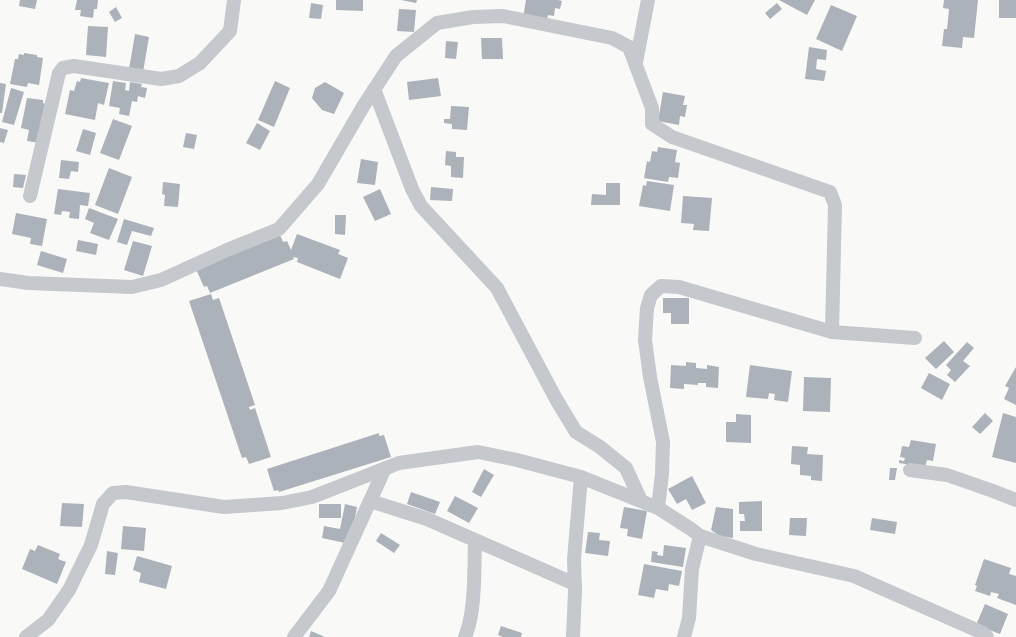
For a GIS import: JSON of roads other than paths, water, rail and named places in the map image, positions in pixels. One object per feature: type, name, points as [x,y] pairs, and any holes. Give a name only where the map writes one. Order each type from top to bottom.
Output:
[{"type":"street","points":[[30,196],[59,73],[63,68],[74,66],[161,79],[179,76],[200,62],[230,31],[234,0]]},
{"type":"street","points":[[636,62],[648,0]]},
{"type":"street","points":[[0,279],[28,283],[132,287],[161,280],[227,250],[279,229],[318,184],[374,89],[396,56],[437,23],[473,17],[503,16],[612,38],[629,48],[636,62],[652,108],[652,124],[672,137],[830,192],[835,205],[832,332]]},
{"type":"street","points":[[374,89],[412,189],[421,206],[497,288],[556,400],[576,432],[600,447],[626,468],[641,501]]},
{"type":"street","points":[[658,508],[662,474],[663,442],[650,377],[645,340],[647,308],[651,295],[661,286],[679,288],[832,332],[915,338]]},
{"type":"street","points":[[26,637],[48,620],[68,590],[91,546],[104,504],[113,493],[126,492],[224,507],[282,503],[312,497],[399,463],[478,452],[581,477],[658,508],[700,536],[756,554],[854,576],[983,633],[987,637]]},
{"type":"street","points":[[294,637],[329,591],[385,468]]},
{"type":"street","points":[[910,470],[947,475],[1016,500]]},
{"type":"street","points":[[573,637],[575,584],[574,559],[581,477]]},
{"type":"street","points":[[370,501],[427,519],[575,584]]},
{"type":"street","points":[[684,637],[689,618],[692,569],[700,536]]},
{"type":"street","points":[[465,637],[471,613],[474,587],[475,540]]}]
